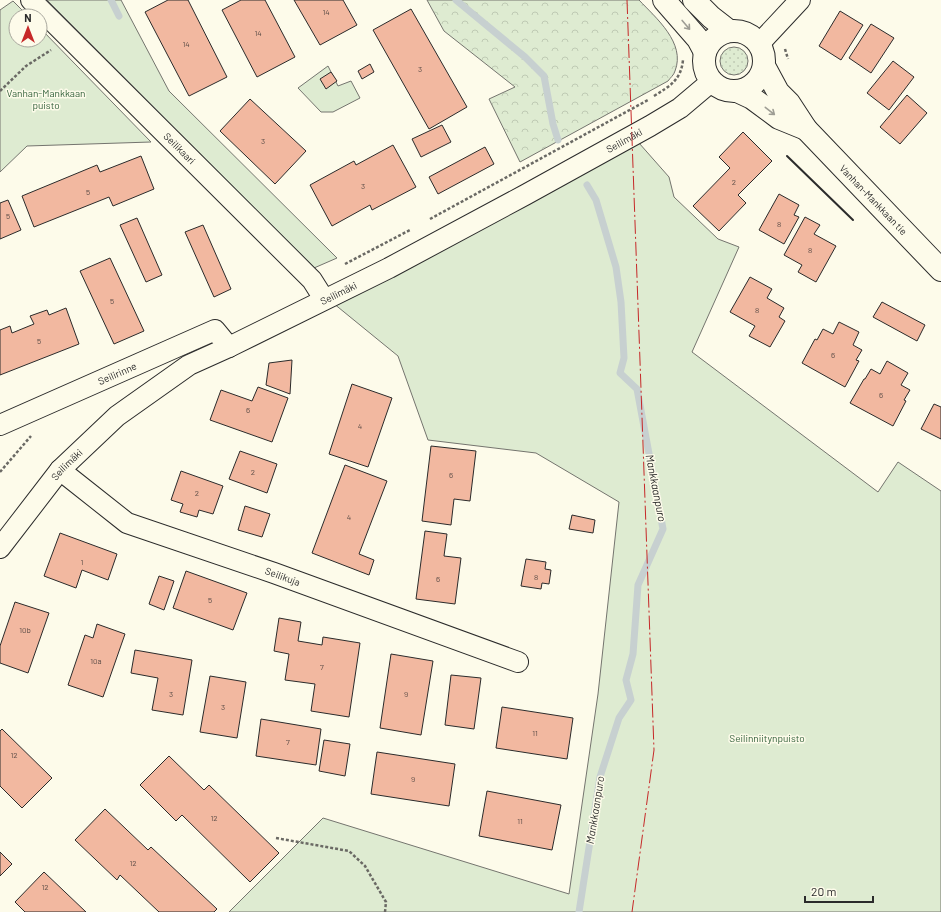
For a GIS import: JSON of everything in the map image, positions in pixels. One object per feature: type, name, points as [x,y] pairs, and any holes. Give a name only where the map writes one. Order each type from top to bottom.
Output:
[{"type":"main road","points":[[664,0],[698,39],[705,52]]},
{"type":"main road","points":[[694,0],[711,17],[729,31]]},
{"type":"main road","points":[[729,31],[742,32],[752,36],[759,44],[764,56],[764,66],[758,79],[747,88],[737,91],[728,91],[717,87],[708,78],[704,66],[703,57],[707,46],[714,38],[729,31]]},
{"type":"main road","name":"Vanhan-Mankkaan tie","points":[[764,66],[778,92],[789,102],[806,129],[941,270]]},
{"type":"main road","name":"Vanhan-Mankkaan tie","points":[[737,91],[752,98],[779,118],[806,129]]},
{"type":"street","name":"Seilikaari","points":[[31,0],[312,280],[324,299]]},
{"type":"street","points":[[759,44],[800,0]]},
{"type":"street","name":"Seilimäki","points":[[0,548],[60,470],[117,416],[189,365],[229,347],[403,261],[532,192],[680,108],[712,81]]},
{"type":"street","name":"Seilirinne","points":[[0,425],[216,330],[229,347]]},
{"type":"street","name":"Seilikuja","points":[[60,470],[127,523],[518,662]]},
{"type":"path","points":[[781,21],[789,31],[784,38],[785,52],[790,64]]},
{"type":"path","points":[[0,90],[26,66],[69,38]]},
{"type":"path","points":[[429,220],[650,99],[674,83],[679,74],[683,58]]},
{"type":"path","points":[[312,280],[416,227]]},
{"type":"path","points":[[276,838],[349,851],[365,866],[386,902],[385,912]]},
{"type":"green space","points":[[47,0],[121,0],[169,91],[337,258],[314,268]]},
{"type":"green space","points":[[427,0],[639,0],[661,23],[673,41],[677,61],[675,71],[668,81],[520,162],[489,99],[515,87],[444,31]]},
{"type":"green space","name":"Vanhan-Mankkaan puisto","points":[[13,1],[20,8],[8,8],[8,48],[48,48],[48,36],[151,142],[27,146],[0,172],[0,10]]},
{"type":"green space","points":[[734,47],[744,51],[748,61],[744,71],[734,75],[724,71],[720,61],[724,51]]},
{"type":"green space","points":[[328,66],[338,86],[351,81],[360,98],[333,112],[321,112],[298,88]]},
{"type":"green space","name":"Seilinniitynpuisto","points":[[639,143],[669,177],[674,197],[718,239],[739,247],[692,352],[878,492],[898,462],[941,491],[941,912],[229,912],[323,818],[569,894],[598,694],[619,502],[536,453],[428,440],[398,356],[333,303]]},
{"type":"building","points":[[168,0],[188,0],[227,77],[189,96],[145,12]]},
{"type":"building","points":[[241,0],[265,0],[295,57],[257,77],[222,10]]},
{"type":"building","points":[[294,0],[343,0],[357,25],[320,45]]},
{"type":"building","points":[[411,9],[467,107],[429,129],[373,30]]},
{"type":"building","points":[[840,11],[863,25],[841,60],[819,46]]},
{"type":"building","points":[[871,24],[894,38],[871,73],[849,58]]},
{"type":"building","points":[[893,61],[914,77],[889,110],[867,93]]},
{"type":"building","points":[[370,64],[374,72],[362,79],[358,71]]},
{"type":"building","points":[[331,72],[337,81],[326,89],[320,79]]},
{"type":"building","points":[[907,95],[927,113],[900,144],[880,127]]},
{"type":"building","points":[[250,99],[306,151],[275,184],[220,131]]},
{"type":"building","points":[[442,125],[451,142],[421,157],[412,139]]},
{"type":"building","points":[[743,132],[772,161],[738,195],[746,203],[719,231],[693,206],[730,168],[719,157]]},
{"type":"building","points":[[393,145],[416,187],[372,210],[370,205],[332,226],[310,185],[354,161],[356,165]]},
{"type":"building","points":[[485,147],[494,164],[438,194],[429,177]]},
{"type":"building","points":[[141,156],[154,189],[113,206],[109,197],[34,227],[22,196],[97,165],[100,172]]},
{"type":"building","points":[[779,194],[799,205],[794,215],[799,217],[784,244],[759,230]]},
{"type":"building","points":[[8,200],[21,230],[0,239],[0,203]]},
{"type":"building","points":[[805,217],[820,225],[814,234],[836,246],[816,282],[798,272],[802,265],[784,255]]},
{"type":"building","points":[[137,218],[162,275],[146,282],[120,225]]},
{"type":"building","points":[[203,225],[231,289],[214,297],[185,232]]},
{"type":"building","points":[[110,258],[144,331],[114,344],[80,271]]},
{"type":"building","points":[[750,277],[772,289],[767,298],[784,308],[779,317],[785,321],[770,347],[749,336],[755,326],[730,312]]},
{"type":"building","points":[[882,302],[925,325],[917,341],[873,317]]},
{"type":"building","points":[[66,308],[79,344],[0,375],[0,330],[10,326],[12,333],[34,324],[30,316],[47,310],[49,315]]},
{"type":"building","points":[[839,322],[859,332],[853,345],[862,350],[856,360],[859,361],[845,387],[802,363],[815,339],[817,340],[823,329],[833,334]]},
{"type":"building","points":[[292,360],[290,394],[266,385],[269,363]]},
{"type":"building","points":[[887,361],[908,373],[901,385],[910,390],[893,426],[850,403],[871,369],[880,374]]},
{"type":"building","points":[[352,384],[392,398],[368,467],[329,454]]},
{"type":"building","points":[[258,387],[288,398],[272,442],[210,420],[221,390],[252,401]]},
{"type":"building","points":[[934,404],[941,407],[941,439],[921,429]]},
{"type":"building","points":[[431,446],[476,451],[470,501],[454,499],[451,525],[422,521]]},
{"type":"building","points":[[240,451],[277,464],[267,493],[229,479]]},
{"type":"building","points":[[345,465],[387,481],[359,554],[374,560],[369,575],[312,553]]},
{"type":"building","points":[[181,471],[223,486],[213,514],[199,510],[197,517],[180,512],[183,504],[171,500]]},
{"type":"building","points":[[245,506],[270,514],[262,537],[238,530]]},
{"type":"building","points":[[572,515],[595,520],[593,533],[569,529]]},
{"type":"building","points":[[425,531],[447,534],[444,556],[461,558],[455,604],[416,599]]},
{"type":"building","points":[[60,533],[117,554],[108,580],[82,570],[76,588],[44,576]]},
{"type":"building","points":[[526,559],[546,562],[545,569],[551,570],[549,584],[542,583],[541,589],[521,586]]},
{"type":"building","points":[[186,571],[247,593],[233,630],[173,608]]},
{"type":"building","points":[[159,576],[174,581],[164,610],[149,604]]},
{"type":"building","points":[[15,602],[49,613],[28,673],[0,663],[0,646]]},
{"type":"building","points":[[279,618],[301,622],[298,641],[322,645],[323,637],[360,643],[349,717],[311,711],[315,684],[285,680],[289,654],[274,651]]},
{"type":"building","points":[[97,624],[125,634],[103,697],[68,685],[85,635],[93,638]]},
{"type":"building","points":[[135,650],[192,660],[183,715],[152,710],[158,678],[131,673]]},
{"type":"building","points":[[391,654],[433,661],[421,735],[380,728]]},
{"type":"building","points":[[451,675],[481,678],[474,729],[445,725]]},
{"type":"building","points":[[210,676],[246,682],[237,738],[200,732]]},
{"type":"building","points":[[502,707],[573,718],[567,759],[496,748]]},
{"type":"building","points":[[261,719],[321,729],[316,765],[256,756]]},
{"type":"building","points":[[2,729],[52,778],[22,808],[0,786],[0,731]]},
{"type":"building","points":[[324,740],[350,744],[345,776],[319,771]]},
{"type":"building","points":[[377,752],[455,764],[449,806],[371,794]]},
{"type":"building","points":[[169,756],[204,790],[209,785],[279,853],[250,882],[182,815],[176,821],[140,785]]},
{"type":"building","points":[[487,791],[561,805],[552,850],[479,836]]},
{"type":"building","points":[[105,809],[148,850],[151,847],[217,909],[214,912],[159,912],[120,875],[117,880],[75,840]]},
{"type":"building","points":[[0,852],[12,864],[0,876]]},
{"type":"building","points":[[44,872],[86,912],[25,912],[15,902]]},
{"type":"waterway","points":[[111,0],[119,16]]},
{"type":"waterway","points":[[456,0],[525,57],[544,76],[553,124],[558,140]]},
{"type":"waterway","name":"Mankkaanpuro","points":[[579,912],[600,777],[619,718],[631,700],[626,680],[633,654],[638,585],[663,529],[637,389],[620,373],[624,358],[621,302],[616,267],[596,200],[587,185]]},
{"type":"wall","points":[[787,156],[853,220]]},
{"type":"power","points":[[627,0],[654,750],[632,912]]}]
